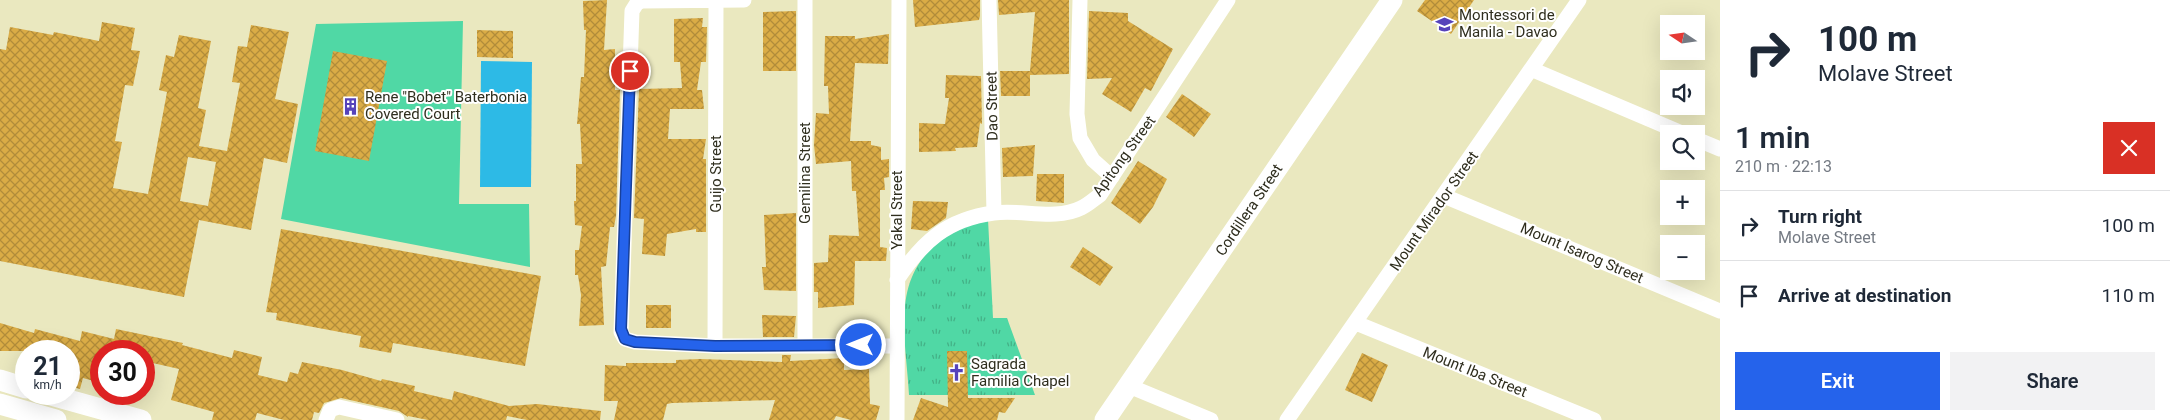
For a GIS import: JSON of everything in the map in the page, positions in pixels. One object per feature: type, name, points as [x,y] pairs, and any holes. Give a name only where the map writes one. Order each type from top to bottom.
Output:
[{"type":"street","points":[[744,0],[637,2],[632,11],[621,332],[625,339],[635,342],[715,346],[898,346]]},
{"type":"street","name":"Gemilina Street","points":[[805,0],[805,345]]},
{"type":"street","name":"Yakal Street","points":[[897,420],[899,0]]},
{"type":"street","name":"Dao Street","points":[[989,0],[994,213]]},
{"type":"street","points":[[1080,0],[1077,114],[1080,138],[1093,160],[1112,177]]},
{"type":"street","name":"Apitong Street","points":[[897,280],[911,260],[940,231],[966,220],[994,213],[1064,213],[1082,208],[1100,195],[1228,0]]},
{"type":"street","name":"Cordillera Street","points":[[1105,420],[1392,0]]},
{"type":"street","name":"Mount Mirador Street","points":[[1286,420],[1356,323],[1579,0]]},
{"type":"street","name":"Guijo Street","points":[[715,346],[716,2]]},
{"type":"street","points":[[1531,69],[1663,125]]},
{"type":"street","points":[[1705,143],[1720,149]]},
{"type":"street","name":"Mount Isarog Street","points":[[1444,196],[1720,311]]},
{"type":"street","name":"Mount Iba Street","points":[[1356,323],[1594,420]]},
{"type":"street","points":[[0,380],[15,385]]},
{"type":"street","points":[[1130,386],[1211,420]]},
{"type":"street","points":[[0,404],[56,420]]},
{"type":"street","points":[[69,405],[83,412],[140,420]]},
{"type":"street","points":[[326,420],[330,410],[339,407],[397,420]]},
{"type":"green space","points":[[463,21],[459,204],[529,204],[530,267],[281,219],[316,24]]},
{"type":"green space","points":[[988,219],[993,318],[1007,318],[1035,395],[909,395],[904,331],[908,290],[914,271],[926,254],[951,233],[962,227]]},
{"type":"water","points":[[481,61],[532,62],[531,187],[480,187]]},
{"type":"building","points":[[607,0],[604,50],[615,49],[615,90],[620,90],[616,216],[614,227],[610,227],[606,266],[601,267],[604,325],[579,326],[581,295],[578,275],[575,275],[575,250],[579,250],[582,226],[575,225],[574,201],[576,201],[576,164],[582,164],[580,124],[577,124],[581,77],[584,77],[586,30],[584,30],[583,1]]},
{"type":"building","points":[[913,0],[980,0],[979,20],[915,27]]},
{"type":"building","points":[[998,0],[1069,0],[1069,74],[1030,75],[1030,96],[1001,96],[1000,71],[1030,71],[1035,12],[999,15]]},
{"type":"building","name":"Montessori de Manila - Davao","points":[[1425,0],[1474,0],[1451,34],[1417,11]]},
{"type":"building","points":[[796,11],[796,71],[763,71],[763,12]]},
{"type":"building","points":[[1089,11],[1128,13],[1128,21],[1173,49],[1151,91],[1145,88],[1131,112],[1102,94],[1112,78],[1087,79]]},
{"type":"building","points":[[703,18],[702,27],[707,27],[706,62],[701,62],[697,90],[702,90],[704,109],[670,109],[668,139],[706,139],[703,159],[706,159],[706,232],[696,232],[696,229],[667,234],[665,256],[642,254],[644,219],[634,218],[639,89],[682,88],[680,62],[674,62],[674,19]]},
{"type":"building","points":[[102,22],[135,28],[131,50],[140,51],[133,86],[125,85],[115,141],[122,142],[113,188],[148,194],[167,92],[159,90],[166,55],[174,57],[179,35],[211,41],[198,108],[206,110],[199,146],[227,151],[240,83],[232,82],[238,46],[247,47],[251,25],[289,32],[275,99],[298,104],[287,163],[264,158],[251,230],[199,220],[184,297],[0,261],[0,49],[6,50],[10,27],[53,35],[54,32],[99,41]],"holes":[[[188,157],[216,162],[208,206],[180,201]]]},
{"type":"building","points":[[477,30],[513,31],[513,58],[477,57]]},
{"type":"building","points":[[889,34],[888,64],[855,63],[850,141],[871,141],[871,145],[881,147],[881,160],[889,159],[889,177],[884,178],[885,190],[880,190],[880,247],[887,248],[886,261],[855,261],[854,305],[818,308],[818,292],[814,292],[814,263],[828,262],[829,235],[859,236],[856,191],[852,191],[851,161],[816,164],[814,145],[816,113],[829,114],[828,86],[824,86],[825,36],[855,36],[855,39]]},
{"type":"building","name":"Rene \"Bobet\" Baterbonia Covered Court","points":[[333,51],[387,61],[369,161],[315,151]]},
{"type":"building","points":[[946,75],[981,76],[982,124],[980,123],[977,147],[955,148],[956,151],[919,152],[919,123],[945,124],[949,98],[945,98]]},
{"type":"building","points":[[1182,94],[1211,114],[1194,137],[1166,117]]},
{"type":"building","points":[[1035,145],[1033,176],[1003,177],[1002,148]]},
{"type":"building","points":[[1138,161],[1167,179],[1153,207],[1140,224],[1111,203]]},
{"type":"building","points":[[1037,174],[1064,174],[1064,203],[1036,201]]},
{"type":"building","points":[[913,201],[948,202],[946,218],[927,231],[911,229]]},
{"type":"building","points":[[796,213],[796,291],[764,290],[762,267],[766,267],[764,215]]},
{"type":"building","points":[[281,229],[541,276],[525,366],[393,343],[391,353],[359,347],[361,336],[276,320],[277,313],[266,312]]},
{"type":"building","points":[[1083,247],[1113,267],[1100,286],[1070,267]]},
{"type":"building","points":[[646,305],[671,305],[671,328],[646,328]]},
{"type":"building","points":[[762,315],[796,316],[794,337],[763,337]]},
{"type":"building","points":[[0,323],[34,333],[35,329],[76,340],[15,340],[15,351],[0,351]]},
{"type":"building","points":[[116,329],[183,343],[182,345],[232,358],[234,350],[262,357],[258,375],[287,382],[290,372],[298,374],[302,362],[342,370],[381,381],[382,379],[415,386],[414,391],[452,400],[454,391],[509,406],[537,404],[601,411],[600,420],[527,420],[507,416],[506,420],[428,420],[408,417],[399,411],[341,398],[324,403],[319,413],[314,412],[312,420],[284,420],[257,413],[255,420],[212,420],[214,412],[171,400],[179,369],[155,364],[155,340],[90,340],[90,380],[83,378],[80,389],[80,341],[82,331],[114,339]]},
{"type":"building","points":[[947,351],[967,351],[968,398],[1015,398],[1005,413],[999,412],[997,420],[913,420],[921,398],[948,407]]},
{"type":"building","points":[[1362,353],[1388,365],[1372,402],[1345,390]]},
{"type":"building","points":[[782,355],[791,355],[790,361],[844,358],[844,370],[869,369],[870,404],[880,406],[876,420],[851,420],[836,416],[834,420],[769,420],[775,400],[672,403],[667,404],[663,420],[614,420],[618,401],[604,401],[605,365],[626,366],[626,363],[676,363],[676,360],[700,359],[782,362]]},
{"type":"place","name":"Montessori de Manila - Davao","points":[[1445,24]]},
{"type":"place","name":"Rene \"Bobet\" Baterbonia Covered Court","points":[[351,106]]},
{"type":"place","name":"Sagrada Familia Chapel","points":[[957,373]]},
{"type":"route","points":[[630,71],[621,329],[625,339],[635,342],[715,346],[861,345]]}]
